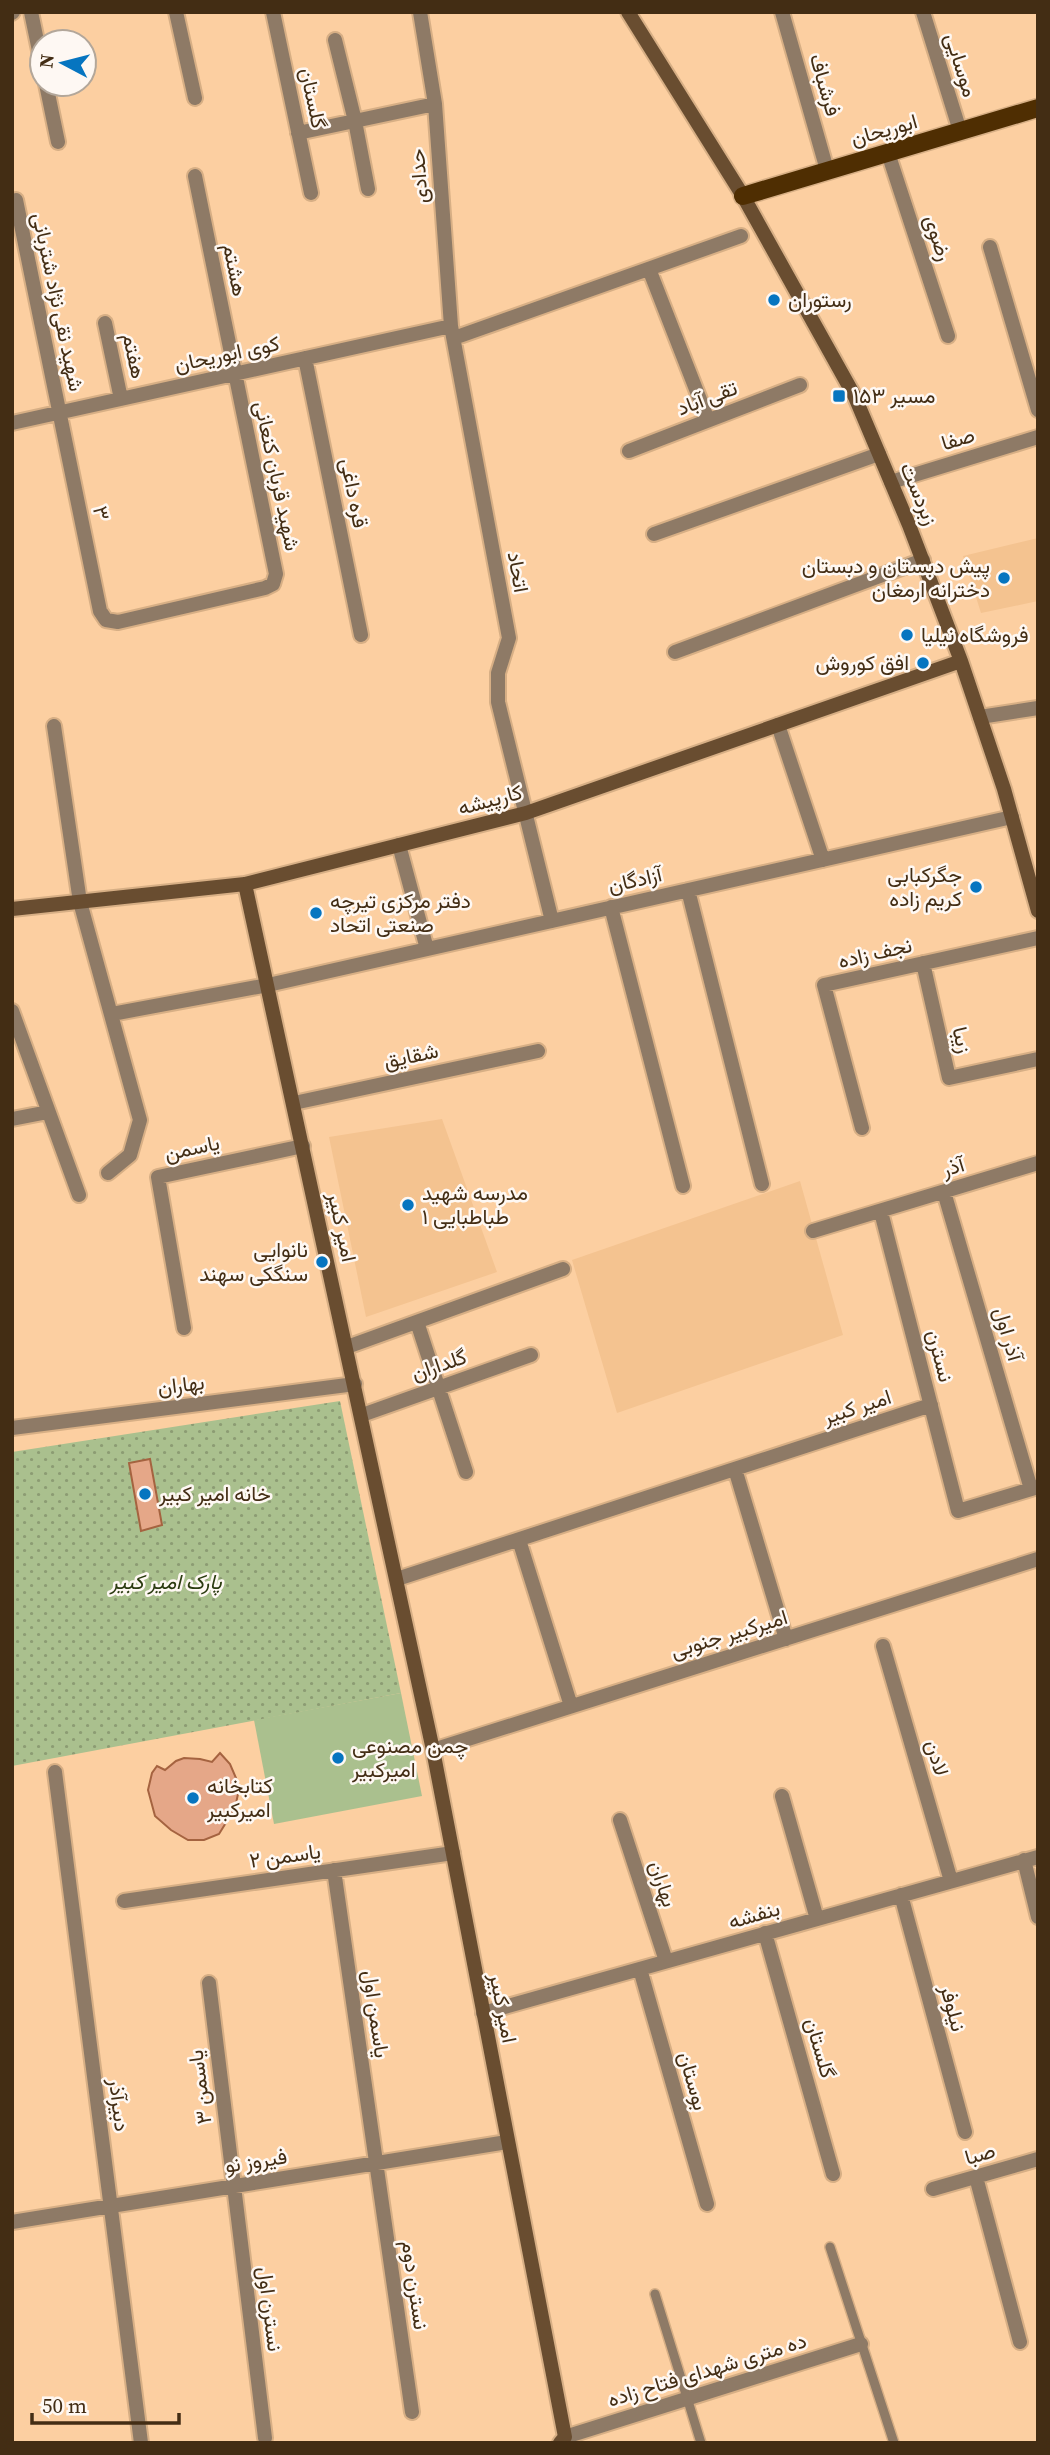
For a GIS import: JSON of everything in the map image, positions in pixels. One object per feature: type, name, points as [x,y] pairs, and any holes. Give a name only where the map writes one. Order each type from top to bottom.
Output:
[{"type":"main road","points":[[628,12],[743,196]]},
{"type":"main road","name":"ابوریحان","points":[[743,196],[1038,108]]},
{"type":"main road","name":"زبردست","points":[[743,196],[855,397],[891,482],[961,661],[1012,817],[1038,911]]},
{"type":"main road","name":"کارپیشه","points":[[12,909],[246,884],[526,813],[961,661]]},
{"type":"main road","name":"امیر کبیر","points":[[246,884],[433,1750],[562,2440]]},
{"type":"street","points":[[176,12],[195,99]]},
{"type":"street","name":"گلستان","points":[[273,12],[311,193]]},
{"type":"street","name":"حدادی","points":[[420,12],[435,104],[452,332]]},
{"type":"street","name":"فرشباف","points":[[782,12],[827,170]]},
{"type":"street","name":"موسایی","points":[[923,12],[960,131]]},
{"type":"street","points":[[335,40],[368,189]]},
{"type":"street","points":[[49,98],[58,142]]},
{"type":"street","points":[[298,133],[435,104]]},
{"type":"street","name":"رضوی","points":[[888,153],[948,335]]},
{"type":"street","name":"هشتم","points":[[195,176],[235,374]]},
{"type":"street","name":"شهید نقی نژاد شتربانی","points":[[16,200],[59,412]]},
{"type":"street","points":[[452,332],[741,236]]},
{"type":"street","points":[[990,247],[1038,410]]},
{"type":"street","points":[[649,268],[708,420]]},
{"type":"street","name":"هفتم","points":[[105,323],[121,398]]},
{"type":"street","name":"کوی ابوریحان","points":[[12,423],[305,358],[452,332]]},
{"type":"street","name":"اتحاد","points":[[452,332],[509,638],[498,673],[498,702],[552,921]]},
{"type":"street","name":"قره داغی","points":[[305,358],[361,635]]},
{"type":"street","name":"شهید قربان کنعانی","points":[[106,620],[118,622],[273,584],[276,574],[235,374]]},
{"type":"street","name":"تقی آباد","points":[[629,451],[800,385]]},
{"type":"street","name":"۳","points":[[59,412],[100,611],[106,620]]},
{"type":"street","name":"صفا","points":[[891,482],[1038,437]]},
{"type":"street","points":[[654,534],[879,454]]},
{"type":"street","points":[[675,652],[923,560]]},
{"type":"street","points":[[980,718],[1038,708]]},
{"type":"street","points":[[778,725],[822,860]]},
{"type":"street","points":[[54,726],[79,902],[140,1120],[130,1155],[108,1173]]},
{"type":"street","name":"آزادگان","points":[[112,1014],[268,985],[1012,817]]},
{"type":"street","points":[[400,845],[427,949]]},
{"type":"street","points":[[688,890],[762,1184]]},
{"type":"street","points":[[611,907],[684,1186]]},
{"type":"street","name":"نجف زاده","points":[[862,1128],[824,985],[1038,938]]},
{"type":"street","name":"زیبا","points":[[923,963],[949,1078],[1038,1059]]},
{"type":"street","points":[[12,1011],[79,1195]]},
{"type":"street","name":"شقایق","points":[[293,1103],[538,1051]]},
{"type":"street","points":[[12,1119],[48,1112]]},
{"type":"street","name":"یاسمن","points":[[184,1328],[158,1177],[303,1146]]},
{"type":"street","name":"آذر","points":[[813,1231],[1038,1163]]},
{"type":"street","name":"آذر اول","points":[[944,1192],[1035,1488]]},
{"type":"street","name":"نسترن","points":[[881,1212],[958,1511],[1035,1488]]},
{"type":"street","points":[[347,1347],[563,1269]]},
{"type":"street","points":[[417,1322],[466,1472]]},
{"type":"street","name":"گلداران","points":[[362,1415],[531,1355]]},
{"type":"street","name":"بهاران","points":[[12,1428],[355,1384]]},
{"type":"street","name":"امیر کبیر","points":[[397,1579],[931,1405]]},
{"type":"street","points":[[735,1469],[786,1639]]},
{"type":"street","points":[[519,1539],[571,1706]]},
{"type":"street","name":"امیرکبیر جنوبی","points":[[433,1750],[1038,1559]]},
{"type":"street","name":"لادن","points":[[883,1646],[951,1881]]},
{"type":"street","name":"دبیرآذر","points":[[55,1772],[141,2443]]},
{"type":"street","points":[[782,1796],[817,1919]]},
{"type":"street","name":"بهاران","points":[[620,1820],[666,1961]]},
{"type":"street","name":"یاسمن ۲","points":[[124,1901],[453,1853]]},
{"type":"street","points":[[1031,1859],[1038,1917]]},
{"type":"street","name":"بنفشه","points":[[483,2013],[1031,1859]]},
{"type":"street","name":"یاسمن اول","points":[[334,1871],[376,2163]]},
{"type":"street","name":"نیلوفر","points":[[901,1895],[965,2132]]},
{"type":"street","name":"گلستان","points":[[765,1933],[833,2174]]},
{"type":"street","name":"بوستان","points":[[639,1969],[707,2204]]},
{"type":"street","name":"یاسمن ۳","points":[[209,1983],[233,2186]]},
{"type":"street","name":"فیروز نو","points":[[12,2222],[507,2142]]},
{"type":"street","name":"صبا","points":[[933,2189],[1038,2159]]},
{"type":"street","name":"نسترن دوم","points":[[376,2163],[412,2412]]},
{"type":"street","points":[[976,2177],[1020,2342]]},
{"type":"street","name":"نسترن اول","points":[[233,2186],[265,2438]]},
{"type":"street","name":"ده متری شهدای فتاح زاده","points":[[562,2440],[861,2344]]},
{"type":"lane","points":[[830,2247],[894,2443]]},
{"type":"lane","points":[[655,2294],[701,2443]]},
{"type":"shaded area","name":"پیش دبستان و دبستان دخترانه ارمغان","points":[[1038,538],[1038,601],[981,613],[963,556]]},
{"type":"shaded area","name":"مدرسه شهید طباطبایی ۱","points":[[442,1119],[497,1272],[366,1317],[329,1137]]},
{"type":"shaded area","points":[[800,1181],[843,1335],[617,1413],[572,1260]]},
{"type":"green space","name":"پارک امیر کبیر","points":[[340,1401],[401,1693],[12,1766],[12,1452]]},
{"type":"green space","name":"چمن مصنوعی امیرکبیر","points":[[401,1693],[422,1796],[274,1824],[254,1720]]},
{"type":"building","name":"خانه امیر کبیر","points":[[150,1459],[162,1525],[141,1531],[129,1463]]},
{"type":"building","name":"کتابخانه امیرکبیر","points":[[220,1753],[230,1764],[236,1778],[238,1794],[235,1808],[219,1834],[204,1840],[188,1840],[155,1816],[148,1790],[152,1773],[157,1766],[165,1770],[184,1758],[212,1762]]},
{"type":"place","name":"رستوران","points":[[774,300]]},
{"type":"place","name":"مسیر ۱۵۳","points":[[839,396]]},
{"type":"place","name":"پیش دبستان و دبستان دخترانه ارمغان","points":[[1004,578]]},
{"type":"place","name":"فروشگاه نیلیا","points":[[907,635]]},
{"type":"place","name":"افق کوروش","points":[[923,663]]},
{"type":"place","name":"جگرکبابی کریم زاده","points":[[976,887]]},
{"type":"place","name":"دفتر مرکزی تیرچه صنعتی اتحاد","points":[[316,913]]},
{"type":"place","name":"مدرسه شهید طباطبایی ۱","points":[[408,1205]]},
{"type":"place","name":"نانوایی سنگکی سهند","points":[[322,1262]]},
{"type":"place","name":"خانه امیر کبیر","points":[[145,1494]]},
{"type":"place","name":"چمن مصنوعی امیرکبیر","points":[[338,1758]]},
{"type":"place","name":"کتابخانه امیرکبیر","points":[[193,1798]]}]
